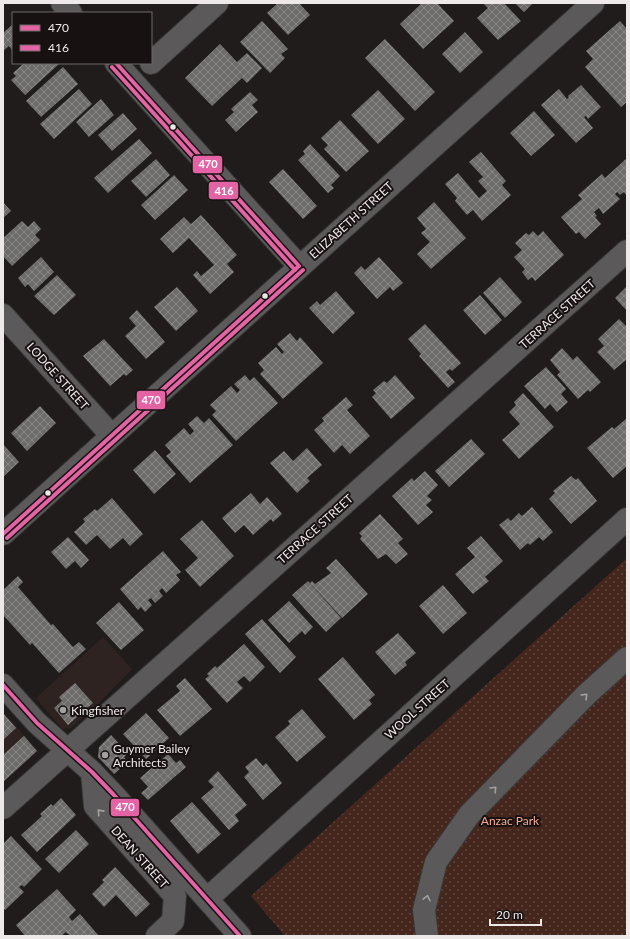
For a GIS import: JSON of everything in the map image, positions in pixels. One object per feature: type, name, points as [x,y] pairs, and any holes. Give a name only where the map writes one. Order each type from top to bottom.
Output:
[{"type":"street","points":[[62,3],[70,12]]},
{"type":"street","points":[[152,62],[217,3]]},
{"type":"street","name":"ELIZABETH STREET","points":[[3,534],[593,3]]},
{"type":"street","points":[[117,64],[299,266]]},
{"type":"street","points":[[132,80],[150,64]]},
{"type":"street","name":"TERRACE STREET","points":[[3,808],[627,251]]},
{"type":"street","name":"LODGE STREET","points":[[3,315],[112,436]]},
{"type":"street","name":"WOOL STREET","points":[[207,899],[627,519]]},
{"type":"street","points":[[427,936],[424,910],[436,862],[465,821],[587,694],[627,658]]},
{"type":"street","name":"DEAN STREET","points":[[3,684],[37,723],[92,772],[240,936]]},
{"type":"street","name":"DEAN STREET","points":[[92,772],[95,806],[175,896],[174,921],[157,936]]},
{"type":"shaded area","points":[[103,637],[132,669],[93,709],[71,728],[62,729],[36,698]]},
{"type":"shaded area","points":[[3,712],[38,751],[3,782]]},
{"type":"green space","name":"Anzac Park","points":[[627,558],[627,936],[285,936],[251,896]]},
{"type":"building","points":[[278,3],[299,3],[310,15],[288,35],[267,13]]},
{"type":"building","points":[[422,3],[437,3],[454,21],[423,49],[400,24]]},
{"type":"building","points":[[483,3],[504,3],[521,21],[498,40],[477,18],[488,8]]},
{"type":"building","points":[[515,3],[533,3],[524,12]]},
{"type":"building","points":[[262,21],[288,49],[281,54],[285,58],[270,73],[240,42]]},
{"type":"building","points":[[620,21],[627,29],[627,102],[621,107],[585,67],[593,59],[586,51]]},
{"type":"building","points":[[12,25],[12,50],[9,46],[3,51],[3,33]]},
{"type":"building","points":[[465,32],[483,52],[460,73],[442,54]]},
{"type":"building","points":[[385,39],[435,92],[415,111],[365,58]]},
{"type":"building","points":[[220,44],[237,62],[247,53],[262,68],[247,83],[242,78],[212,106],[185,78]]},
{"type":"building","points":[[23,64],[59,64],[25,95],[11,80],[16,76],[13,73]]},
{"type":"building","points":[[63,67],[78,84],[41,117],[26,101]]},
{"type":"building","points":[[581,85],[601,107],[588,119],[586,116],[584,117],[593,128],[576,143],[541,105],[559,89],[567,99],[569,97],[568,96]]},
{"type":"building","points":[[79,89],[92,104],[54,139],[40,124]]},
{"type":"building","points":[[378,90],[405,119],[378,144],[351,115]]},
{"type":"building","points":[[250,92],[258,100],[252,105],[258,112],[236,132],[225,120],[234,112],[231,109]]},
{"type":"building","points":[[101,99],[114,115],[89,137],[76,122]]},
{"type":"building","points":[[534,111],[555,135],[531,156],[510,133]]},
{"type":"building","points":[[123,113],[137,129],[112,151],[98,135]]},
{"type":"building","points":[[340,120],[369,151],[346,172],[324,149],[328,145],[321,138]]},
{"type":"building","points":[[139,139],[152,153],[108,193],[94,178]]},
{"type":"building","points":[[310,144],[340,176],[331,185],[334,188],[328,193],[298,160],[305,154],[303,151]]},
{"type":"building","points":[[481,152],[506,181],[502,185],[511,195],[482,221],[473,210],[467,215],[455,201],[457,198],[445,184],[458,173],[479,198],[487,191],[478,181],[483,177],[469,162]]},
{"type":"building","points":[[627,158],[627,196],[624,192],[620,195],[617,192],[615,194],[620,199],[603,214],[599,208],[594,212],[597,216],[595,217],[601,224],[585,239],[579,232],[576,234],[561,217],[582,199],[578,195],[602,174],[605,178]]},
{"type":"building","points":[[156,159],[170,175],[146,197],[131,181]]},
{"type":"building","points":[[283,169],[317,206],[303,219],[269,182]]},
{"type":"building","points":[[174,175],[188,190],[155,220],[141,205]]},
{"type":"building","points":[[3,202],[11,211],[3,218]]},
{"type":"building","points":[[434,202],[466,238],[431,269],[417,254],[430,242],[421,233],[426,229],[417,218]]},
{"type":"building","points":[[201,215],[237,255],[227,264],[234,272],[210,294],[193,275],[197,271],[201,276],[214,265],[189,238],[173,253],[160,239],[184,217],[191,224]]},
{"type":"building","points":[[22,221],[28,227],[34,221],[41,229],[35,235],[40,240],[12,266],[3,256],[3,238]]},
{"type":"building","points":[[533,231],[538,236],[543,231],[564,255],[535,281],[532,277],[528,280],[522,272],[525,269],[514,257],[522,250],[515,243],[526,233],[529,235]]},
{"type":"building","points":[[41,257],[54,272],[34,291],[28,284],[25,287],[18,278]]},
{"type":"building","points":[[379,257],[403,283],[393,291],[390,287],[377,299],[354,273],[361,266],[365,270]]},
{"type":"building","points":[[57,275],[76,295],[54,315],[34,296]]},
{"type":"building","points":[[500,277],[522,302],[505,318],[483,293]]},
{"type":"building","points":[[627,286],[627,311],[615,298]]},
{"type":"building","points":[[177,287],[198,311],[176,331],[154,307]]},
{"type":"building","points":[[336,291],[355,313],[333,334],[309,308],[317,301],[320,305]]},
{"type":"building","points":[[480,295],[502,320],[485,335],[463,310]]},
{"type":"building","points":[[137,310],[165,342],[146,359],[125,336],[136,326],[129,318]]},
{"type":"building","points":[[619,319],[627,327],[627,359],[614,370],[597,352],[604,346],[598,339]]},
{"type":"building","points":[[425,324],[461,363],[452,371],[450,369],[446,372],[455,382],[448,388],[419,356],[421,354],[408,339]]},
{"type":"building","points":[[290,333],[297,341],[300,337],[323,363],[283,399],[260,374],[264,370],[258,363],[276,347],[282,354],[284,352],[277,344]]},
{"type":"building","points":[[104,339],[133,370],[126,376],[124,374],[110,386],[83,356]]},
{"type":"building","points":[[562,348],[573,360],[577,356],[601,382],[590,392],[588,390],[578,399],[557,375],[560,372],[550,360]]},
{"type":"building","points":[[546,367],[566,389],[561,394],[568,402],[557,412],[550,404],[545,409],[524,386]]},
{"type":"building","points":[[245,375],[250,381],[254,377],[278,403],[236,441],[212,415],[216,411],[210,405],[231,386],[237,393],[240,390],[234,384]]},
{"type":"building","points":[[395,375],[415,398],[391,419],[372,397],[376,393],[373,390],[384,381],[387,383]]},
{"type":"building","points":[[523,393],[554,427],[519,459],[502,440],[520,424],[509,412],[516,405],[514,402]]},
{"type":"building","points":[[346,397],[353,405],[347,410],[370,436],[350,454],[342,445],[334,453],[314,430],[324,421],[322,418]]},
{"type":"building","points":[[40,406],[56,423],[27,451],[11,433]]},
{"type":"building","points":[[197,416],[204,423],[209,418],[233,445],[190,483],[166,456],[171,452],[165,445],[184,428],[190,435],[194,431],[188,424]]},
{"type":"building","points":[[627,418],[627,466],[613,478],[587,448],[612,427],[614,429]]},
{"type":"building","points":[[471,439],[485,454],[449,487],[435,471]]},
{"type":"building","points":[[3,444],[19,462],[3,477]]},
{"type":"building","points":[[307,448],[322,465],[307,478],[310,481],[297,493],[270,463],[284,451],[293,461]]},
{"type":"building","points":[[155,450],[176,474],[154,494],[133,470]]},
{"type":"building","points":[[425,471],[438,485],[427,496],[432,500],[426,505],[433,512],[418,525],[392,496],[412,478],[414,481]]},
{"type":"building","points":[[571,476],[576,480],[578,478],[597,501],[571,524],[549,499],[555,493],[553,491]]},
{"type":"building","points":[[251,493],[260,504],[267,497],[282,514],[273,522],[271,519],[253,535],[244,525],[235,533],[222,518]]},
{"type":"building","points":[[112,498],[143,534],[130,546],[123,538],[110,549],[97,535],[86,545],[74,532],[85,522],[83,519],[95,509],[97,511]]},
{"type":"building","points":[[532,507],[553,532],[543,541],[539,537],[530,545],[528,543],[520,550],[499,525],[508,518],[511,521],[519,513],[522,516]]},
{"type":"building","points":[[380,514],[403,539],[398,543],[408,554],[396,564],[386,554],[378,559],[360,539],[362,536],[359,533]]},
{"type":"building","points":[[202,520],[234,556],[200,587],[185,570],[198,558],[180,539]]},
{"type":"building","points":[[481,536],[503,561],[485,577],[489,581],[473,594],[455,574],[475,557],[467,548]]},
{"type":"building","points":[[68,537],[89,560],[81,568],[75,561],[66,569],[51,552]]},
{"type":"building","points":[[163,551],[181,572],[176,575],[180,580],[166,593],[162,588],[159,591],[163,596],[155,603],[151,598],[148,600],[152,605],[145,612],[141,607],[138,610],[120,589]]},
{"type":"building","points":[[336,559],[368,594],[342,618],[310,583],[312,581],[315,584],[331,573],[326,568]]},
{"type":"building","points":[[18,576],[23,582],[18,587],[51,625],[53,624],[73,647],[79,642],[86,649],[59,673],[32,643],[30,645],[3,615],[3,590]]},
{"type":"building","points":[[308,581],[341,618],[326,632],[292,595]]},
{"type":"building","points":[[443,585],[467,613],[443,634],[419,606]]},
{"type":"building","points":[[289,601],[313,627],[305,635],[302,631],[289,643],[268,620]]},
{"type":"building","points":[[119,602],[144,630],[121,650],[96,623]]},
{"type":"building","points":[[262,619],[296,657],[280,673],[245,634]]},
{"type":"building","points":[[398,633],[416,653],[405,662],[407,665],[395,675],[375,652]]},
{"type":"building","points":[[244,644],[265,667],[250,682],[244,676],[237,682],[243,688],[227,703],[205,679],[209,676],[207,674],[215,666],[217,668]]},
{"type":"building","points":[[343,657],[375,695],[369,700],[372,704],[354,720],[318,679]]},
{"type":"building","points":[[185,678],[212,709],[180,736],[157,710],[180,691],[176,686]]},
{"type":"building","points":[[75,683],[93,703],[68,725],[54,708],[62,701],[59,697]]},
{"type":"building","points":[[302,709],[326,737],[297,762],[275,737],[290,724],[288,721]]},
{"type":"building","points":[[3,713],[16,728],[3,740]]},
{"type":"building","points":[[146,713],[169,738],[146,759],[123,734]]},
{"type":"building","points":[[111,735],[128,753],[124,757],[128,762],[114,774],[98,757],[99,747]]},
{"type":"building","points":[[24,736],[37,751],[3,782],[3,755]]},
{"type":"building","points":[[168,754],[176,763],[180,760],[186,767],[148,800],[141,793],[148,787],[140,778]]},
{"type":"building","points":[[256,758],[263,766],[266,763],[282,783],[263,800],[244,777],[249,772],[245,767]]},
{"type":"building","points":[[218,771],[247,805],[235,815],[239,821],[229,830],[201,798],[214,787],[208,781]]},
{"type":"building","points":[[61,798],[76,815],[37,852],[21,835],[42,816],[40,814],[51,804],[53,806]]},
{"type":"building","points":[[192,802],[221,834],[198,854],[170,821]]},
{"type":"building","points":[[76,830],[89,844],[59,873],[45,859]]},
{"type":"building","points":[[11,836],[42,869],[24,887],[22,885],[19,887],[24,892],[5,910],[3,908],[3,844]]},
{"type":"building","points":[[115,867],[150,904],[136,917],[116,895],[104,907],[92,894],[104,882],[102,880]]},
{"type":"building","points":[[57,889],[76,910],[69,917],[72,921],[80,914],[99,936],[70,936],[66,932],[61,936],[25,936],[16,925]]},
{"type":"transit line","name":"470","points":[[117,64],[299,266]]},
{"type":"transit line","name":"416","points":[[112,67],[295,270]]},
{"type":"transit line","name":"470","points":[[3,534],[299,266]]},
{"type":"transit line","name":"416","points":[[7,538],[303,270]]},
{"type":"transit line","name":"470","points":[[3,685],[37,723],[92,772],[114,795],[240,936]]},
{"type":"place","name":"Kingfisher","points":[[63,710]]},
{"type":"place","name":"Guymer Bailey Architects","points":[[105,755]]}]
